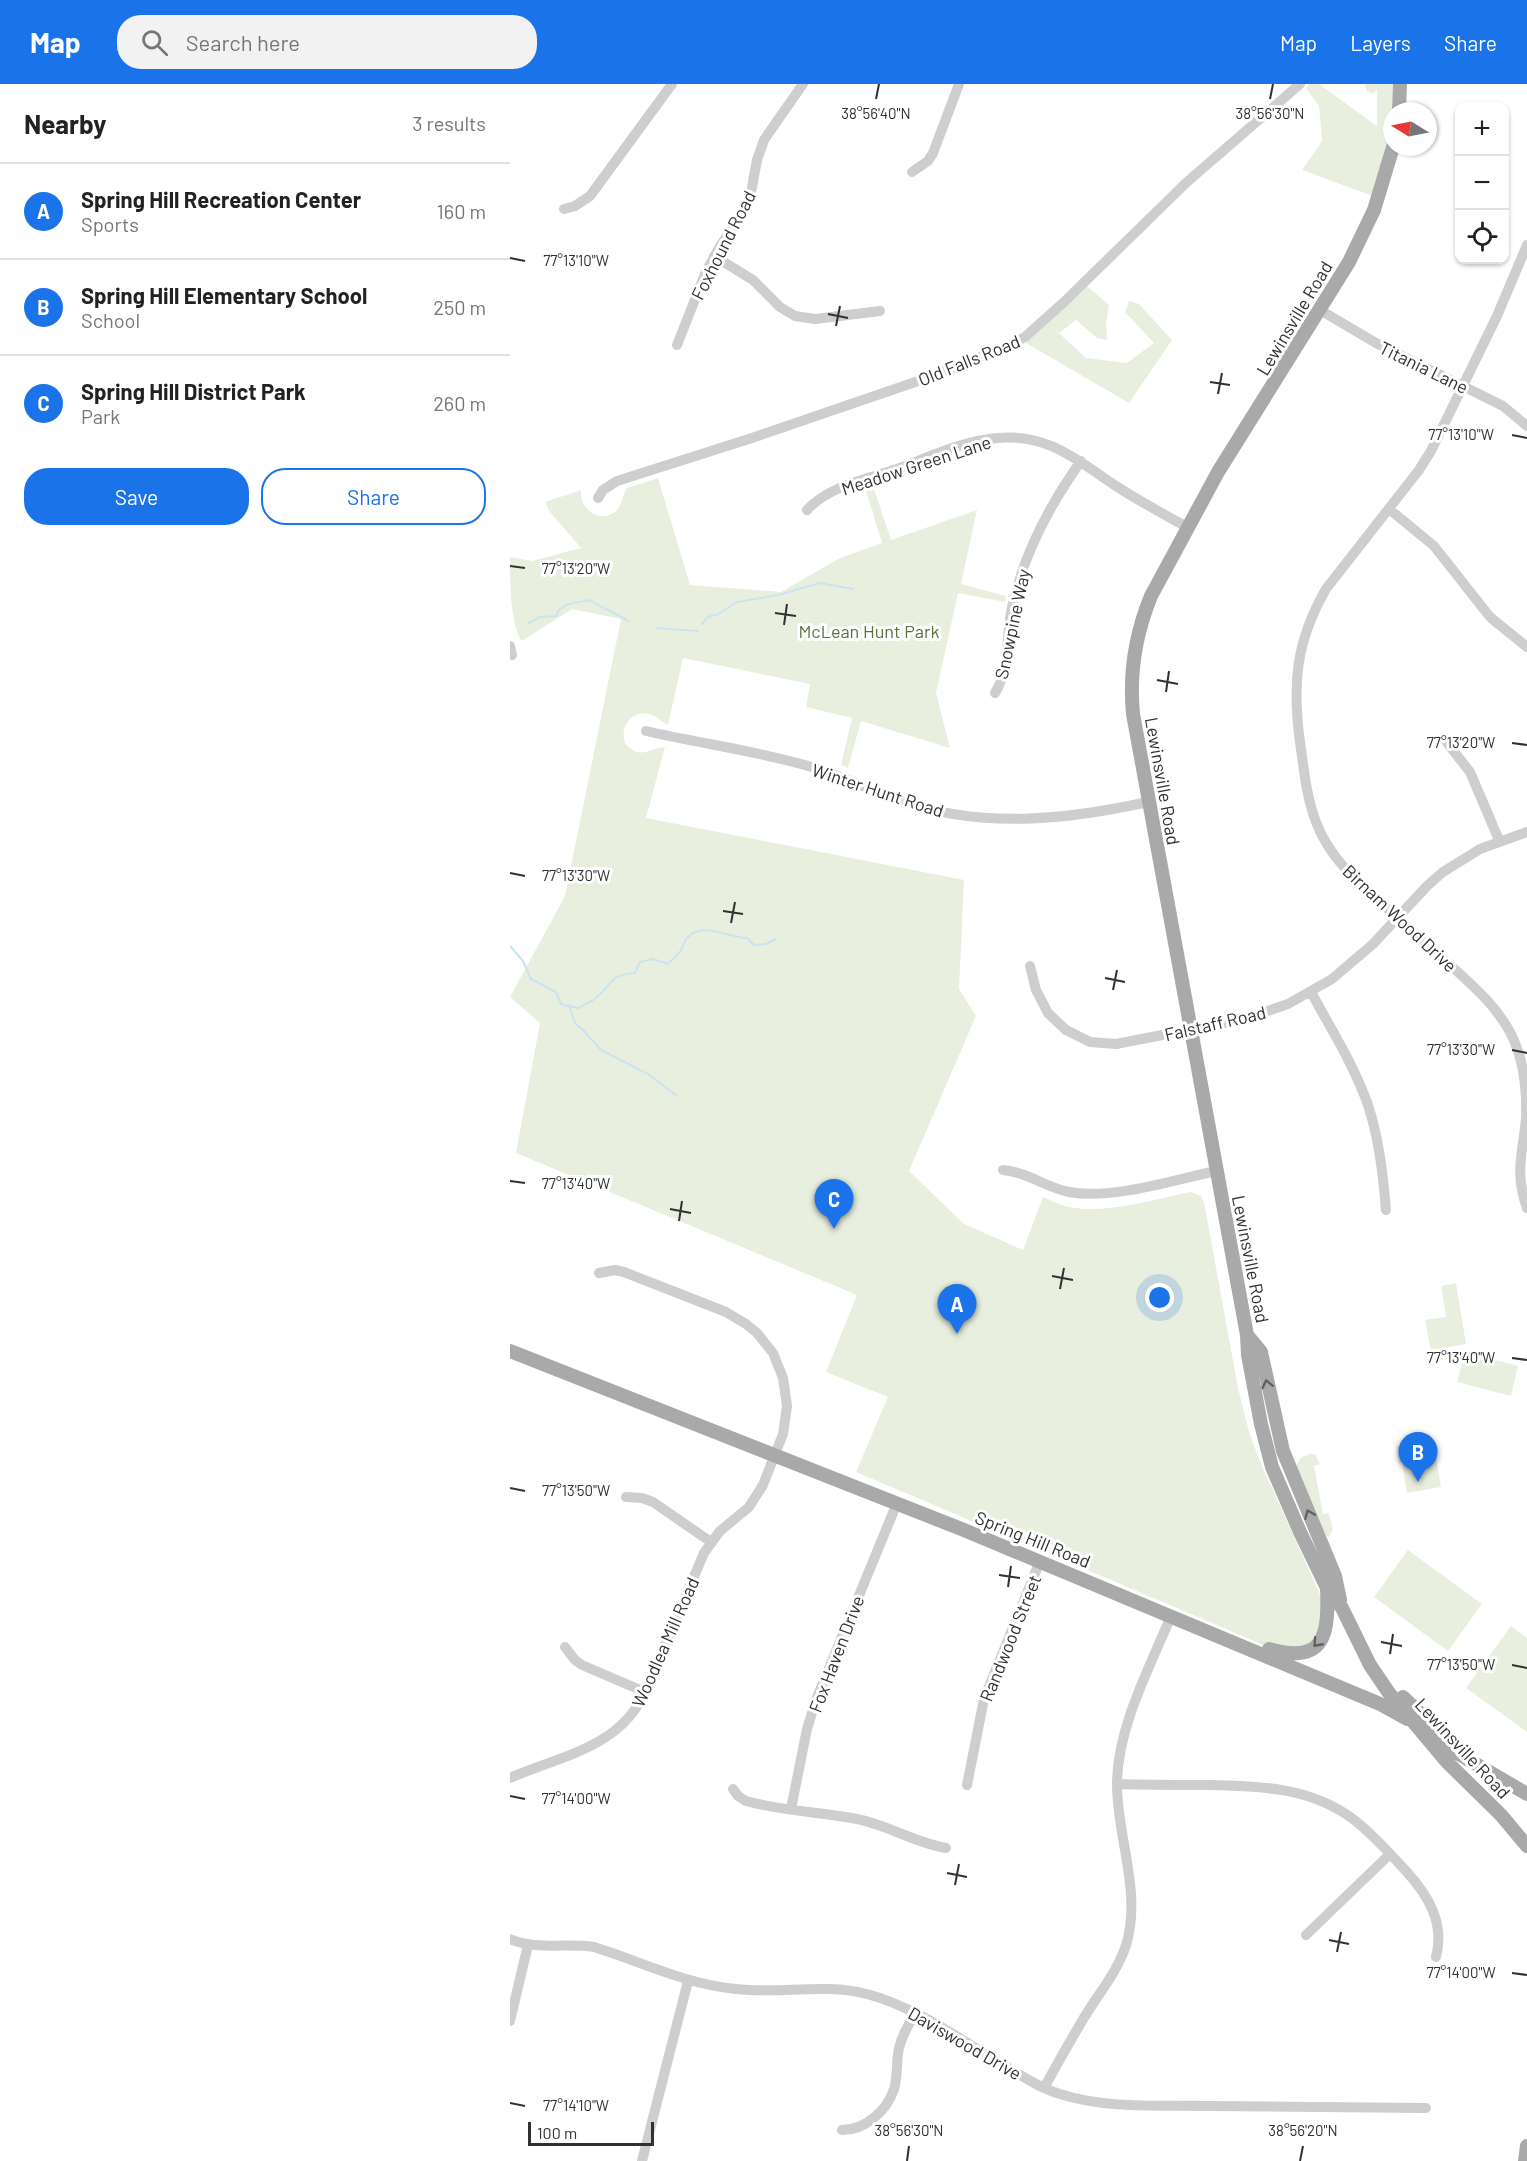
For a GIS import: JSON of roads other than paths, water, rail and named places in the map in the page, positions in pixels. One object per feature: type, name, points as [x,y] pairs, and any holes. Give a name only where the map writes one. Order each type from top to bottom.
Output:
[{"type":"main road","points":[[1400,102],[1401,84]]},
{"type":"main road","name":"Lewinsville Road","points":[[1391,156],[1383,184],[1363,235],[1320,310],[1232,450],[1187,527],[1143,615],[1134,653],[1131,693],[1148,802],[1247,1335],[1248,1356],[1272,1467],[1300,1532],[1370,1665],[1389,1693],[1447,1762],[1501,1815],[1527,1846]]},
{"type":"main road","name":"Lewinsville Road","points":[[1247,1335],[1260,1352],[1283,1451],[1335,1576],[1342,1608]]},
{"type":"main road","name":"Spring Hill Road","points":[[510,1351],[1041,1561],[1380,1704],[1527,1794]]},
{"type":"main road","points":[[1265,1442],[1283,1451]]},
{"type":"main road","points":[[1300,1532],[1310,1542],[1322,1545]]},
{"type":"main road","points":[[1237,1645],[1270,1649],[1285,1654],[1306,1652],[1314,1648],[1328,1623],[1328,1588]]},
{"type":"main road","points":[[1370,1665],[1444,1736],[1488,1771]]},
{"type":"main road","points":[[1525,2161],[1527,2146]]},
{"type":"street","points":[[564,209],[575,206],[590,195],[672,84]]},
{"type":"street","name":"Foxhound Road","points":[[677,345],[699,286],[714,256],[741,216],[750,198],[757,160],[764,140],[803,84]]},
{"type":"street","points":[[912,172],[928,161],[933,153],[959,84]]},
{"type":"street","name":"Old Falls Road","points":[[598,498],[603,490],[617,481],[924,379],[999,350],[1025,337],[1187,182],[1300,84]]},
{"type":"street","name":"Birnam Wood Drive","points":[[1526,252],[1431,451],[1326,589],[1316,606],[1301,644],[1295,700],[1307,788],[1317,825],[1325,842],[1346,871],[1485,996],[1512,1035],[1526,1085],[1526,1120],[1519,1180],[1527,1208]]},
{"type":"street","points":[[714,256],[753,280],[780,307],[795,316],[815,319],[880,311]]},
{"type":"street","name":"Titania Lane","points":[[1320,310],[1376,344],[1503,406],[1527,426]]},
{"type":"street","name":"Meadow Green Lane","points":[[807,510],[824,495],[983,440],[1015,438],[1031,440],[1062,450],[1115,486],[1187,527]]},
{"type":"street","name":"Snowpine Way","points":[[995,693],[1003,676],[1011,610],[1026,559],[1049,510],[1081,461]]},
{"type":"street","points":[[1389,509],[1434,546],[1490,617],[1527,646]]},
{"type":"street","name":"Winter Hunt Road","points":[[646,732],[789,761],[843,778],[900,801],[927,809],[978,818],[1027,820],[1058,818],[1087,815],[1148,802]]},
{"type":"street","points":[[1445,740],[1470,772],[1499,840]]},
{"type":"street","name":"Falstaff Road","points":[[1030,966],[1036,990],[1048,1013],[1057,1023],[1077,1037],[1090,1042],[1116,1044],[1256,1016],[1311,992],[1350,965],[1443,872],[1499,840],[1527,832]]},
{"type":"street","points":[[1311,992],[1347,1057],[1368,1106],[1380,1155],[1386,1210]]},
{"type":"street","points":[[1003,1170],[1027,1175],[1062,1190],[1087,1194],[1123,1191],[1216,1171]]},
{"type":"street","name":"Woodlea Mill Road","points":[[510,1778],[601,1741],[616,1732],[626,1722],[645,1692],[711,1542],[720,1531],[749,1507],[757,1496],[775,1456],[786,1420],[786,1391],[779,1365],[773,1353],[757,1333],[738,1318],[624,1272],[615,1270],[599,1274]]},
{"type":"street","points":[[626,1497],[642,1498],[653,1502],[711,1542]]},
{"type":"street","name":"Fox Haven Drive","points":[[791,1809],[802,1750],[816,1700],[897,1503]]},
{"type":"street","name":"Randwood Street","points":[[967,1785],[984,1699],[1041,1561]]},
{"type":"street","points":[[1044,2088],[1083,2019],[1115,1971],[1127,1940],[1131,1889],[1119,1818],[1117,1784],[1119,1753],[1124,1734],[1171,1616]]},
{"type":"street","points":[[565,1647],[582,1665],[645,1692]]},
{"type":"street","points":[[1117,1784],[1255,1786],[1286,1789],[1333,1806],[1353,1819],[1390,1854],[1420,1888],[1433,1911],[1439,1932],[1436,1957]]},
{"type":"street","points":[[733,1789],[738,1796],[747,1801],[862,1820],[932,1846],[945,1848]]},
{"type":"street","points":[[1306,1935],[1390,1854]]},
{"type":"street","name":"Daviswood Drive","points":[[510,1939],[528,1945],[594,1947],[688,1981],[737,1989],[846,1991],[883,1999],[915,2014],[1044,2088],[1078,2099],[1106,2103],[1426,2108]]},
{"type":"street","points":[[510,2021],[528,1945]]},
{"type":"street","points":[[642,2161],[688,1981]]},
{"type":"street","points":[[843,2130],[851,2130],[869,2122],[891,2097],[899,2049],[915,2014]]},
{"type":"waterway","points":[[702,624],[708,617],[718,614],[737,602],[778,595],[820,583],[853,589]]},
{"type":"waterway","points":[[529,623],[540,617],[556,616],[558,611],[565,606],[590,600],[628,621]]},
{"type":"waterway","points":[[656,628],[698,631]]},
{"type":"waterway","points":[[510,946],[523,961],[531,979],[556,992],[561,1004],[578,1008],[596,998],[615,978],[635,973],[640,962],[653,959],[668,964],[694,932],[709,930],[747,938],[754,945],[766,944],[776,939]]},
{"type":"waterway","points":[[569,1006],[575,1023],[601,1050],[648,1074],[676,1095]]},
{"type":"place","name":"Spring Hill District Park","points":[[834,1229]]},
{"type":"place","name":"Spring Hill Recreation Center","points":[[957,1334]]},
{"type":"place","name":"Spring Hill Elementary School","points":[[1418,1482]]},
{"type":"park label","name":"McLean Hunt Park","points":[[869,631]]}]
